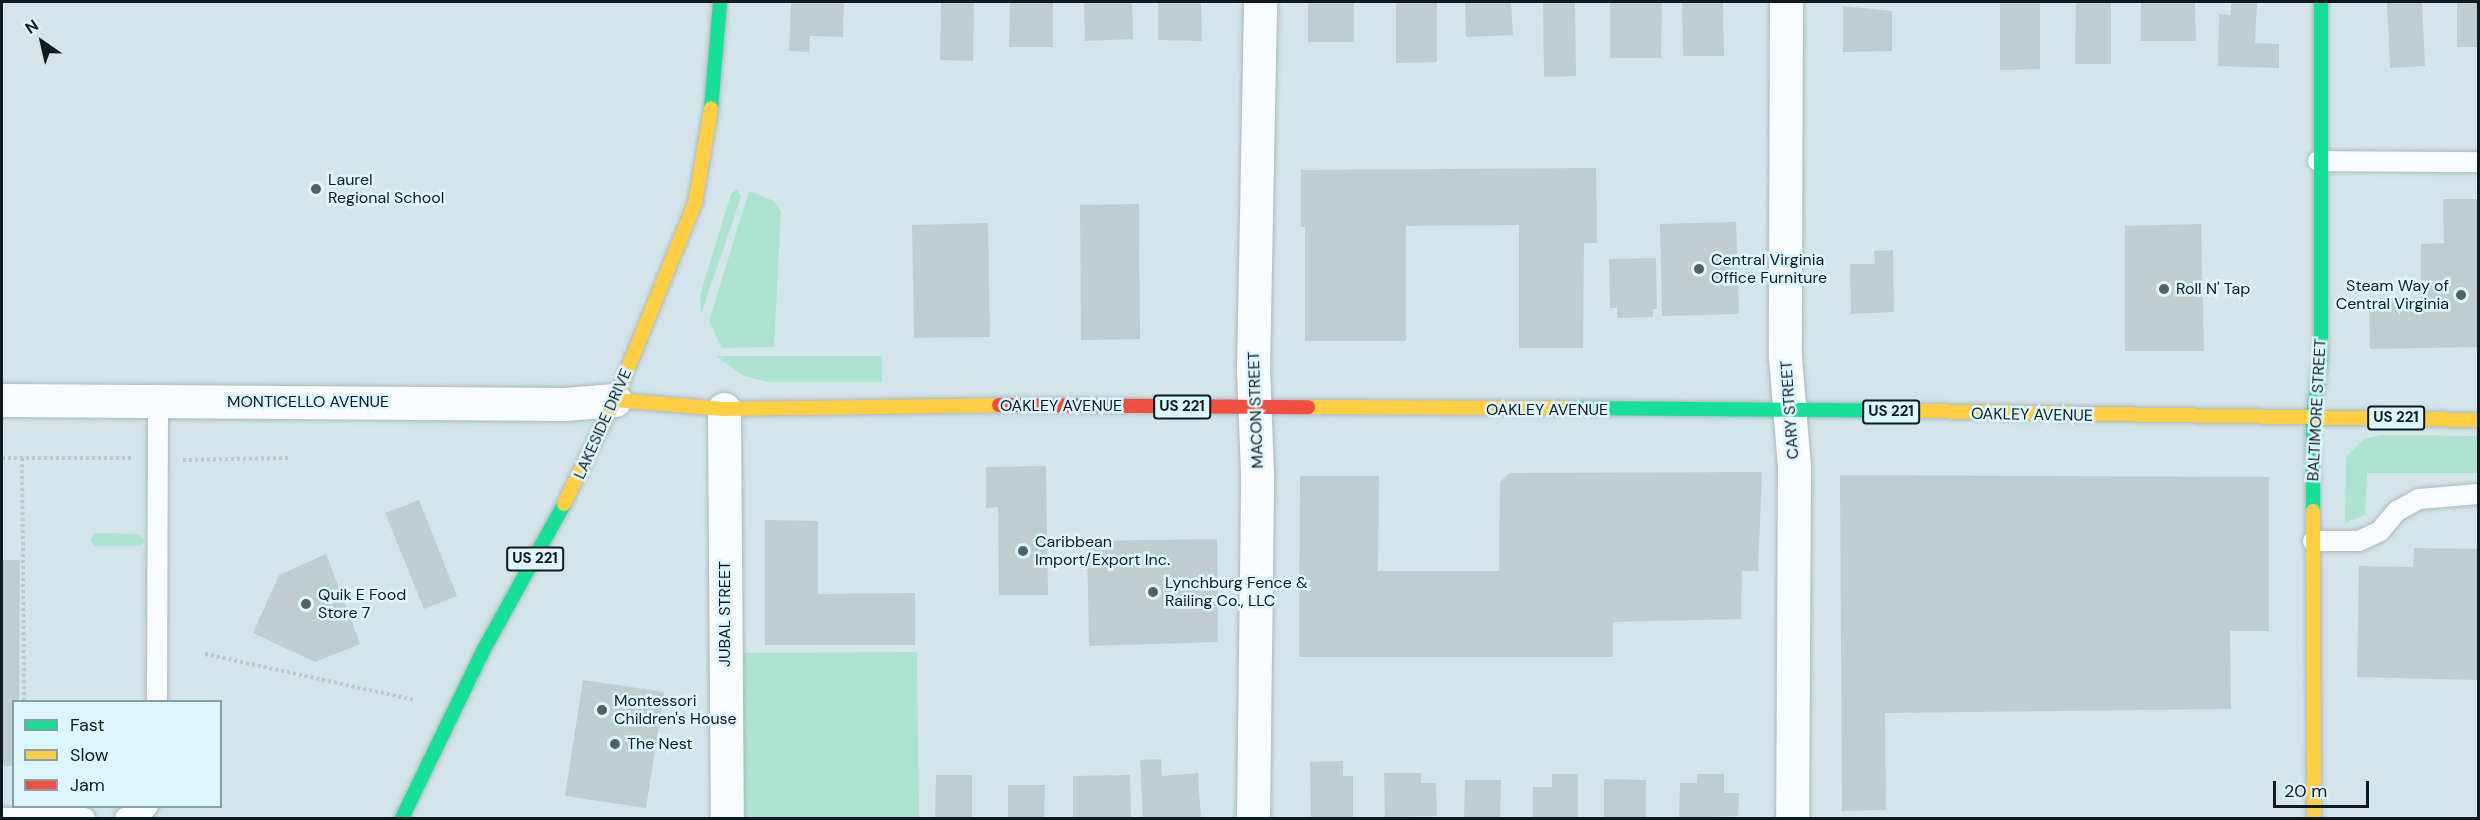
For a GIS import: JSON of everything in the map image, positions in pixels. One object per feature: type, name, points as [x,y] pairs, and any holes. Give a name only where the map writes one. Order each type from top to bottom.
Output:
[{"type":"main road","name":"LAKESIDE DRIVE","points":[[402,819],[483,651],[592,454],[695,202],[710,127],[720,2]]},
{"type":"main road","name":"BALTIMORE STREET","points":[[2314,819],[2313,416],[2321,358],[2318,161],[2321,2]]},
{"type":"main road","name":"OAKLEY AVENUE","points":[[615,400],[724,409],[907,405],[1255,409],[1789,410],[2095,417],[2313,416],[2478,420]]},
{"type":"street","name":"MACON STREET","points":[[1253,819],[1260,2]]},
{"type":"street","name":"CARY STREET","points":[[1786,2],[1785,338],[1794,466],[1792,819]]},
{"type":"street","name":"MONTICELLO AVENUE","points":[[2,400],[564,404],[615,400]]},
{"type":"street","name":"JUBAL STREET","points":[[724,409],[727,819]]},
{"type":"lane","points":[[2318,161],[2478,162]]},
{"type":"lane","points":[[157,700],[159,401]]},
{"type":"lane","points":[[2313,542],[2359,541],[2380,531],[2397,511],[2419,499],[2478,494]]},
{"type":"lane","points":[[125,819],[141,814],[147,808]]},
{"type":"lane","points":[[2,818],[85,819]]},
{"type":"path","points":[[2,458],[142,458]]},
{"type":"path","points":[[22,458],[24,700]]},
{"type":"path","points":[[183,459],[290,458]]},
{"type":"path","points":[[205,654],[415,700]]},
{"type":"green space","points":[[737,189],[741,197],[701,314],[700,295],[731,194]]},
{"type":"green space","points":[[749,191],[774,201],[781,212],[774,347],[722,348],[709,321]]},
{"type":"green space","points":[[717,356],[882,356],[882,382],[768,382],[743,376]]},
{"type":"green space","points":[[2382,435],[2478,436],[2478,473],[2367,473],[2365,515],[2345,523],[2346,457],[2364,439]]},
{"type":"green space","points":[[95,533],[138,534],[145,541],[140,546],[95,546],[90,540]]},
{"type":"green space","points":[[917,652],[919,818],[738,818],[739,653]]},
{"type":"building","points":[[791,2],[844,2],[843,37],[810,36],[809,52],[789,51]]},
{"type":"building","points":[[941,2],[974,2],[973,61],[940,60]]},
{"type":"building","points":[[1010,2],[1053,2],[1053,47],[1009,47]]},
{"type":"building","points":[[1084,2],[1132,2],[1133,39],[1085,41]]},
{"type":"building","points":[[1158,2],[1201,2],[1202,41],[1158,40]]},
{"type":"building","points":[[1308,2],[1354,2],[1354,42],[1308,42]]},
{"type":"building","points":[[1396,2],[1437,2],[1437,62],[1396,63]]},
{"type":"building","points":[[1465,2],[1511,2],[1513,35],[1466,37]]},
{"type":"building","points":[[1543,2],[1575,2],[1576,76],[1544,77]]},
{"type":"building","points":[[1610,2],[1662,2],[1661,58],[1610,58]]},
{"type":"building","points":[[1682,2],[1723,2],[1724,56],[1683,56]]},
{"type":"building","points":[[2000,2],[2040,2],[2040,69],[2000,70]]},
{"type":"building","points":[[2076,2],[2111,2],[2111,64],[2075,64]]},
{"type":"building","points":[[2141,2],[2195,2],[2196,41],[2141,41]]},
{"type":"building","points":[[2231,2],[2257,2],[2255,43],[2279,44],[2279,68],[2218,66],[2219,14],[2231,15]]},
{"type":"building","points":[[2387,2],[2422,2],[2425,66],[2390,68]]},
{"type":"building","points":[[2457,2],[2478,2],[2478,47],[2457,47]]},
{"type":"building","points":[[1843,6],[1892,11],[1892,51],[1843,52]]},
{"type":"building","points":[[1596,168],[1597,243],[1584,243],[1583,348],[1519,348],[1519,225],[1406,226],[1406,341],[1305,341],[1305,227],[1301,227],[1301,170]]},
{"type":"building","points":[[2443,199],[2478,199],[2478,347],[2370,349],[2369,298],[2421,298],[2421,244],[2444,243]]},
{"type":"building","points":[[1139,204],[1140,339],[1081,340],[1080,205]]},
{"type":"building","name":"Central Virginia Office Furniture","points":[[1736,222],[1739,314],[1662,316],[1660,224]]},
{"type":"building","points":[[988,223],[990,337],[914,338],[912,225]]},
{"type":"building","name":"Roll N' Tap","points":[[2201,224],[2204,351],[2125,351],[2125,226]]},
{"type":"building","points":[[1893,250],[1894,312],[1851,314],[1850,264],[1875,264],[1874,251]]},
{"type":"building","points":[[1656,258],[1657,309],[1653,309],[1653,317],[1617,318],[1617,308],[1610,308],[1609,259]]},
{"type":"building","name":"Caribbean Import/Export Inc.","points":[[1046,466],[1048,595],[999,595],[998,507],[986,508],[986,467]]},
{"type":"building","points":[[1762,472],[1758,571],[1742,571],[1741,619],[1613,622],[1613,657],[1299,657],[1300,476],[1379,476],[1378,571],[1499,571],[1500,482],[1510,473]]},
{"type":"building","points":[[1840,475],[2269,477],[2269,631],[2230,631],[2231,709],[1885,713],[1886,810],[1842,811]]},
{"type":"building","points":[[419,500],[457,596],[424,609],[385,513]]},
{"type":"building","points":[[765,520],[818,521],[818,594],[915,593],[915,645],[765,645]]},
{"type":"building","name":"Lynchburg Fence & Railing Co., LLC","points":[[1217,539],[1218,642],[1089,646],[1087,541]]},
{"type":"building","points":[[2414,548],[2478,549],[2478,680],[2357,677],[2359,566],[2413,567]]},
{"type":"building","name":"Quik E Food Store 7","points":[[326,554],[360,644],[315,662],[253,633],[279,575]]},
{"type":"building","points":[[2,560],[20,560],[19,700],[12,700],[12,766],[2,766]]},
{"type":"building","name":"The Nest","points":[[583,680],[664,692],[646,808],[565,796]]},
{"type":"building","points":[[1161,759],[1162,776],[1198,773],[1201,818],[1143,818],[1140,760]]},
{"type":"building","points":[[1343,761],[1343,776],[1353,776],[1353,818],[1311,818],[1310,762]]},
{"type":"building","points":[[1384,773],[1421,773],[1421,783],[1436,783],[1437,816],[1385,817]]},
{"type":"building","points":[[1552,774],[1578,774],[1578,818],[1533,818],[1533,787],[1552,787]]},
{"type":"building","points":[[1697,774],[1724,774],[1724,793],[1739,793],[1738,816],[1679,818],[1680,783],[1697,783]]},
{"type":"building","points":[[936,775],[972,775],[972,818],[935,818]]},
{"type":"building","points":[[1130,775],[1131,818],[1073,818],[1073,776]]},
{"type":"building","points":[[1604,779],[1646,780],[1646,818],[1604,818]]},
{"type":"building","points":[[1465,780],[1501,780],[1500,818],[1464,818]]},
{"type":"building","points":[[1008,785],[1045,785],[1044,818],[1008,818]]},
{"type":"traffic: fast","points":[[711,108],[720,2]]},
{"type":"traffic: fast","points":[[2313,511],[2313,416],[2321,358],[2321,2]]},
{"type":"traffic: fast","points":[[1572,408],[1916,411]]},
{"type":"traffic: fast","points":[[402,818],[483,651],[564,504]]},
{"type":"traffic: slow","points":[[615,400],[695,203],[711,108]]},
{"type":"traffic: slow","points":[[564,504],[615,400],[724,409],[999,405]]},
{"type":"traffic: slow","points":[[1308,407],[1572,408]]},
{"type":"traffic: slow","points":[[1916,411],[2478,420]]},
{"type":"traffic: slow","points":[[2313,511],[2314,818]]},
{"type":"traffic: jam","points":[[999,405],[1308,407]]},
{"type":"place","name":"Laurel Regional School","points":[[316,189]]},
{"type":"place","name":"Central Virginia Office Furniture","points":[[1699,269]]},
{"type":"place","name":"Roll N' Tap","points":[[2164,289]]},
{"type":"place","name":"Steam Way of Central Virginia","points":[[2461,295]]},
{"type":"place","name":"Caribbean Import/Export Inc.","points":[[1023,551]]},
{"type":"place","name":"Lynchburg Fence & Railing Co., LLC","points":[[1153,592]]},
{"type":"place","name":"Quik E Food Store 7","points":[[306,604]]},
{"type":"place","name":"Montessori Children's House","points":[[602,710]]},
{"type":"place","name":"The Nest","points":[[615,744]]}]
